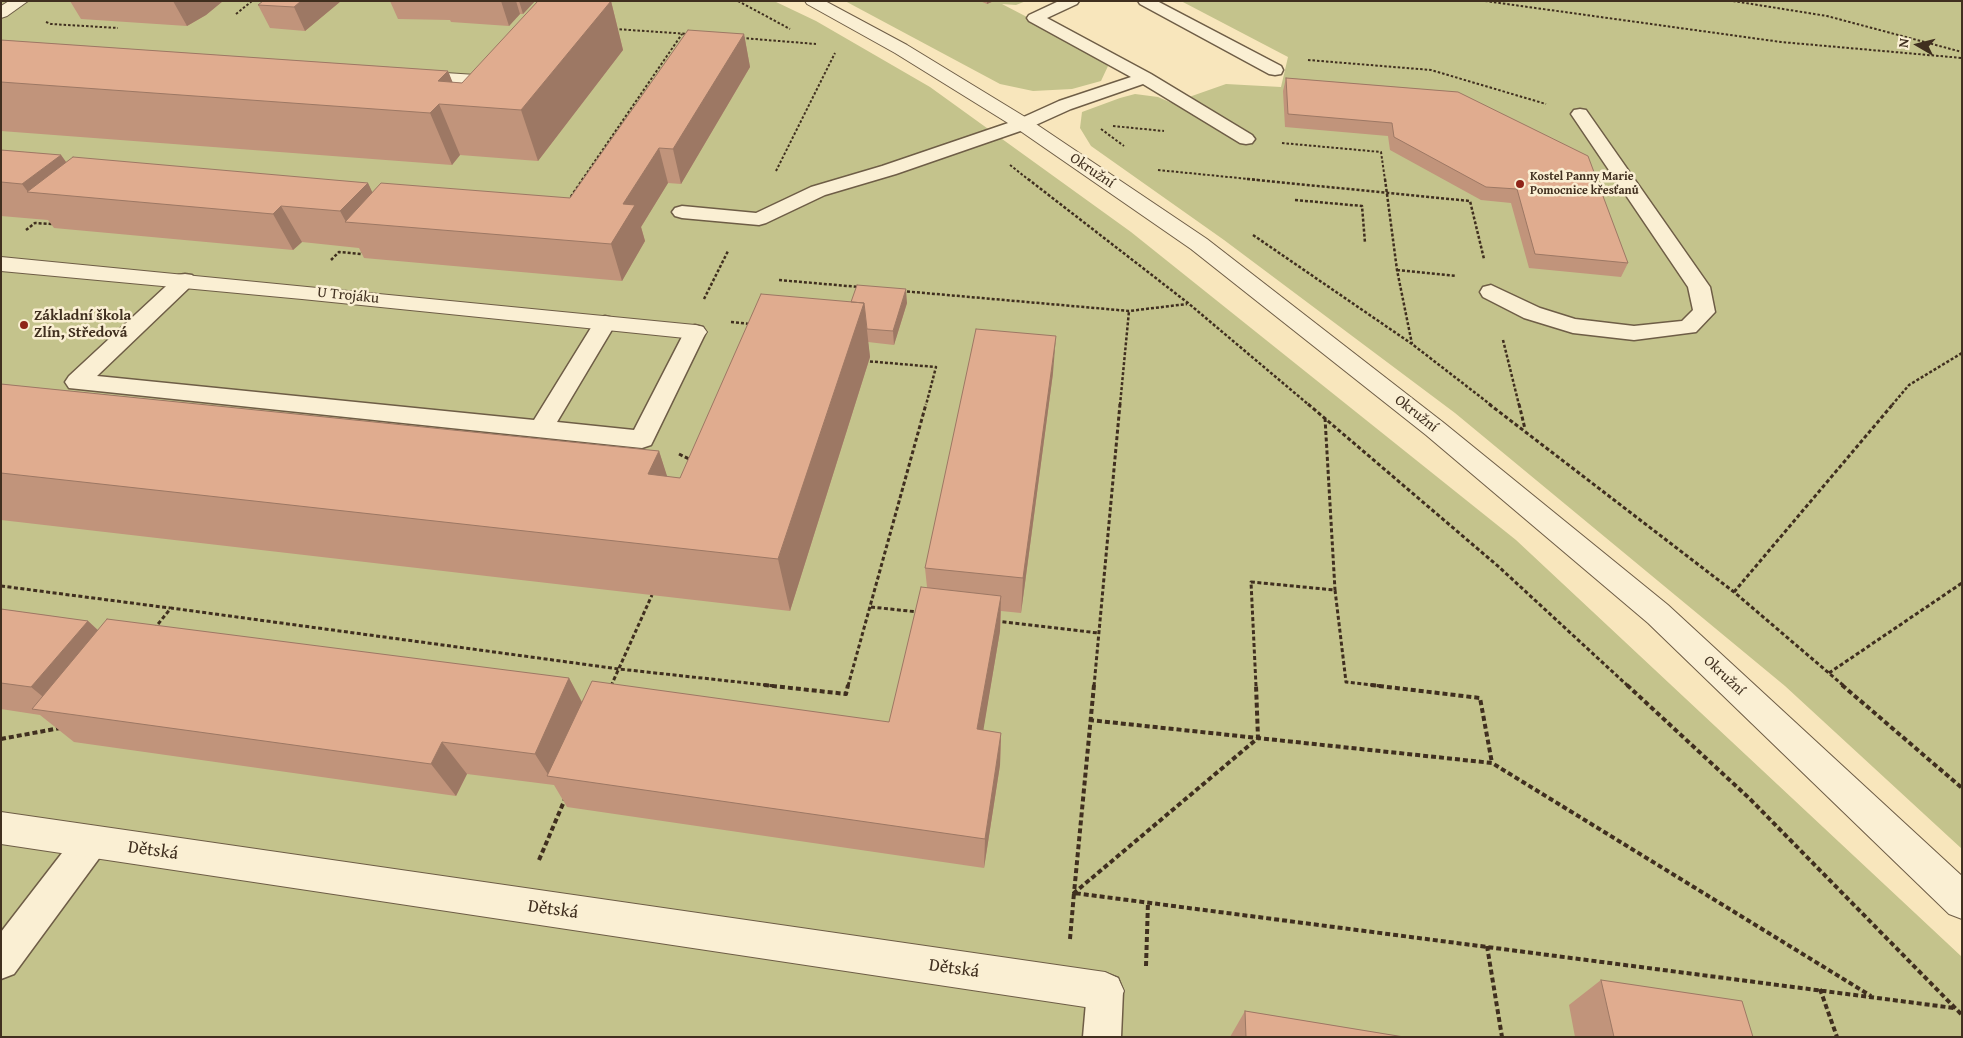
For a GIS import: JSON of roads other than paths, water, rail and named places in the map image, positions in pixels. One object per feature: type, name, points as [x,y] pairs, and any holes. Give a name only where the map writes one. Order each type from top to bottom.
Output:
[{"type":"street","points":[[1,12],[20,1]]},
{"type":"street","name":"Okružní","points":[[813,1],[901,49],[1023,124],[1198,244],[1436,429],[1658,614],[1962,901]]},
{"type":"street","points":[[395,74],[491,81]]},
{"type":"street","name":"U Trojáku","points":[[1,264],[185,280],[695,332]]},
{"type":"street","name":"Dětská","points":[[1,828],[1105,991]]},
{"type":"lane","points":[[1072,1],[1035,18],[1146,78],[1246,139]]},
{"type":"lane","points":[[1145,1],[1275,70]]},
{"type":"lane","points":[[682,212],[760,219],[818,192],[978,140],[1023,124],[1065,105],[1146,78]]},
{"type":"lane","points":[[1490,286],[1532,313],[1573,326],[1634,333],[1688,327],[1704,312],[1699,287],[1580,114]]},
{"type":"lane","points":[[185,280],[77,382],[642,439],[695,332]]},
{"type":"lane","points":[[541,428],[605,323]]},
{"type":"lane","points":[[1,961],[92,842]]},
{"type":"lane","points":[[1102,1037],[1105,991]]},
{"type":"place","name":"Kostel Panny Marie Pomocnice křesťanů","points":[[1520,184]]},
{"type":"place","name":"Základní škola Zlín, Středová","points":[[24,325]]}]
